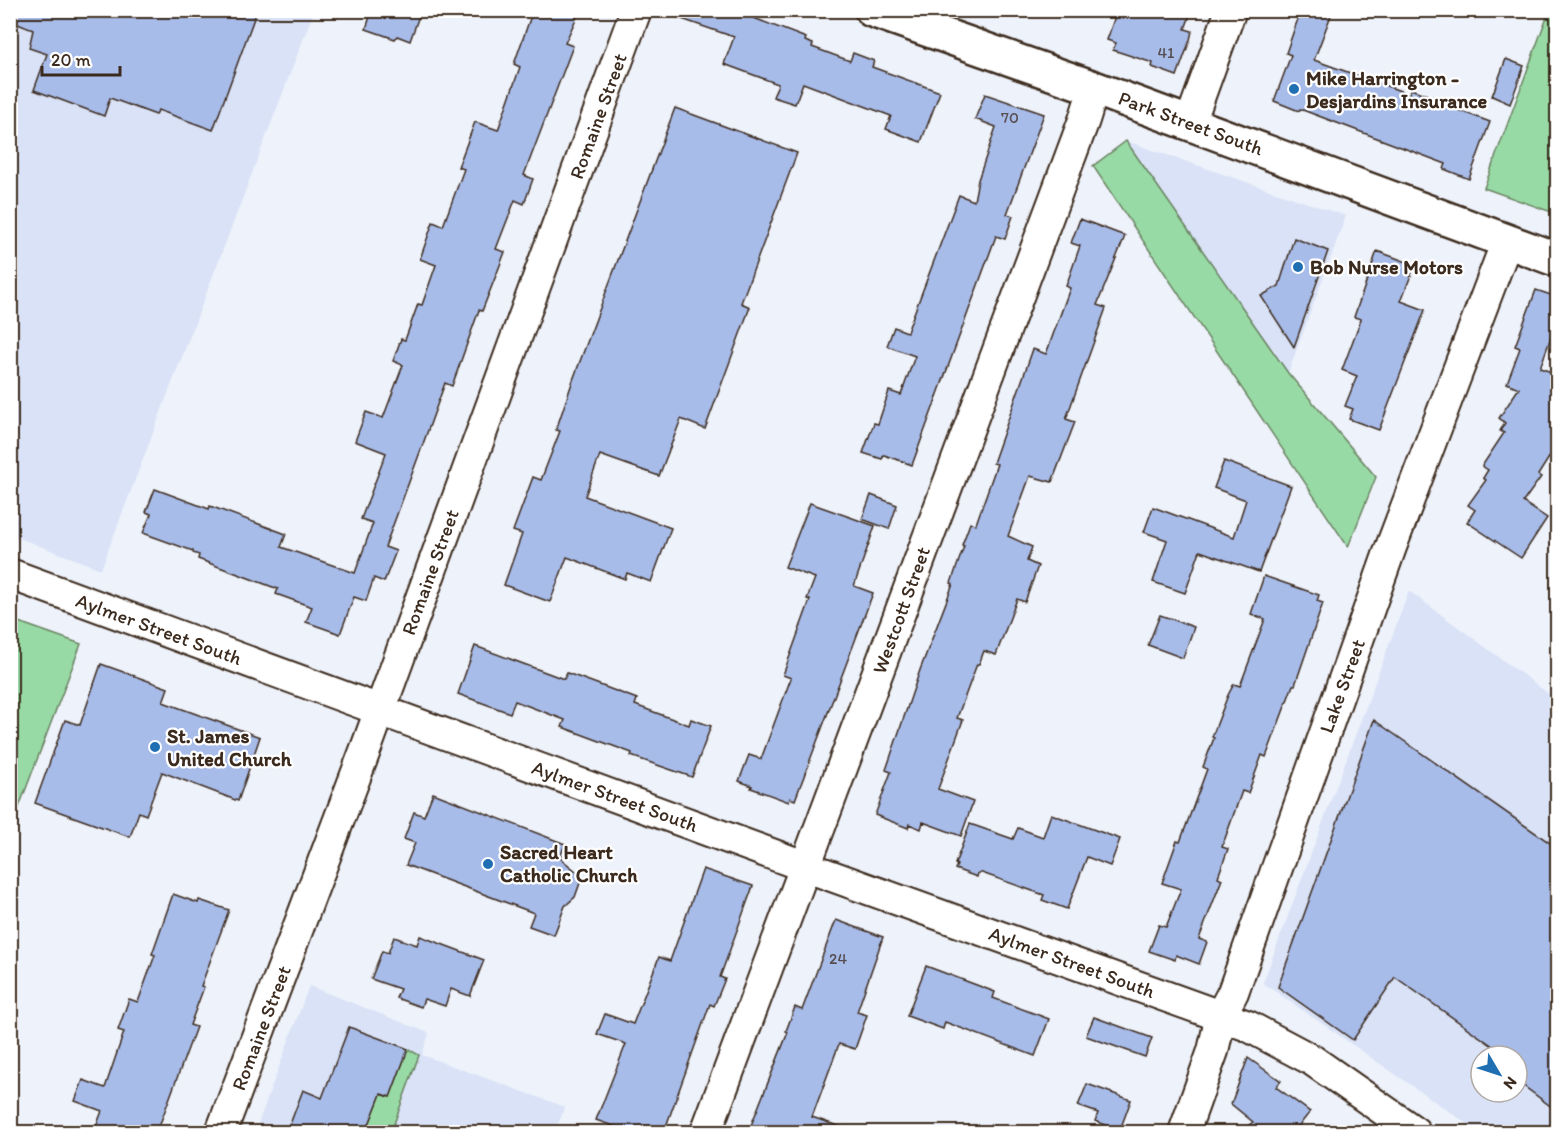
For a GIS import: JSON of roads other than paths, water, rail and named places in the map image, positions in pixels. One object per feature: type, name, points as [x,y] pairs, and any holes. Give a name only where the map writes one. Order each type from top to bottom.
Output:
[{"type":"main road","name":"Park Street South","points":[[872,10],[1094,87],[1557,260]]},
{"type":"street","name":"Romaine Street","points":[[222,1132],[380,711],[636,10]]},
{"type":"street","points":[[1190,123],[1231,10]]},
{"type":"street","name":"Westcott Street","points":[[706,1132],[1084,120],[1094,87]]},
{"type":"street","name":"Lake Street","points":[[1184,1132],[1213,1051],[1221,1015],[1233,992],[1391,547],[1507,241]]},
{"type":"street","name":"Aylmer Street South","points":[[10,574],[804,866],[1221,1015],[1248,1026],[1312,1060],[1415,1132]]},
{"type":"place","name":"Mike Harrington - Desjardins Insurance","points":[[1294,89]]},
{"type":"place","name":"Bob Nurse Motors","points":[[1298,267]]},
{"type":"place","name":"St. James United Church","points":[[155,747]]},
{"type":"place","name":"Sacred Heart Catholic Church","points":[[488,864]]}]
